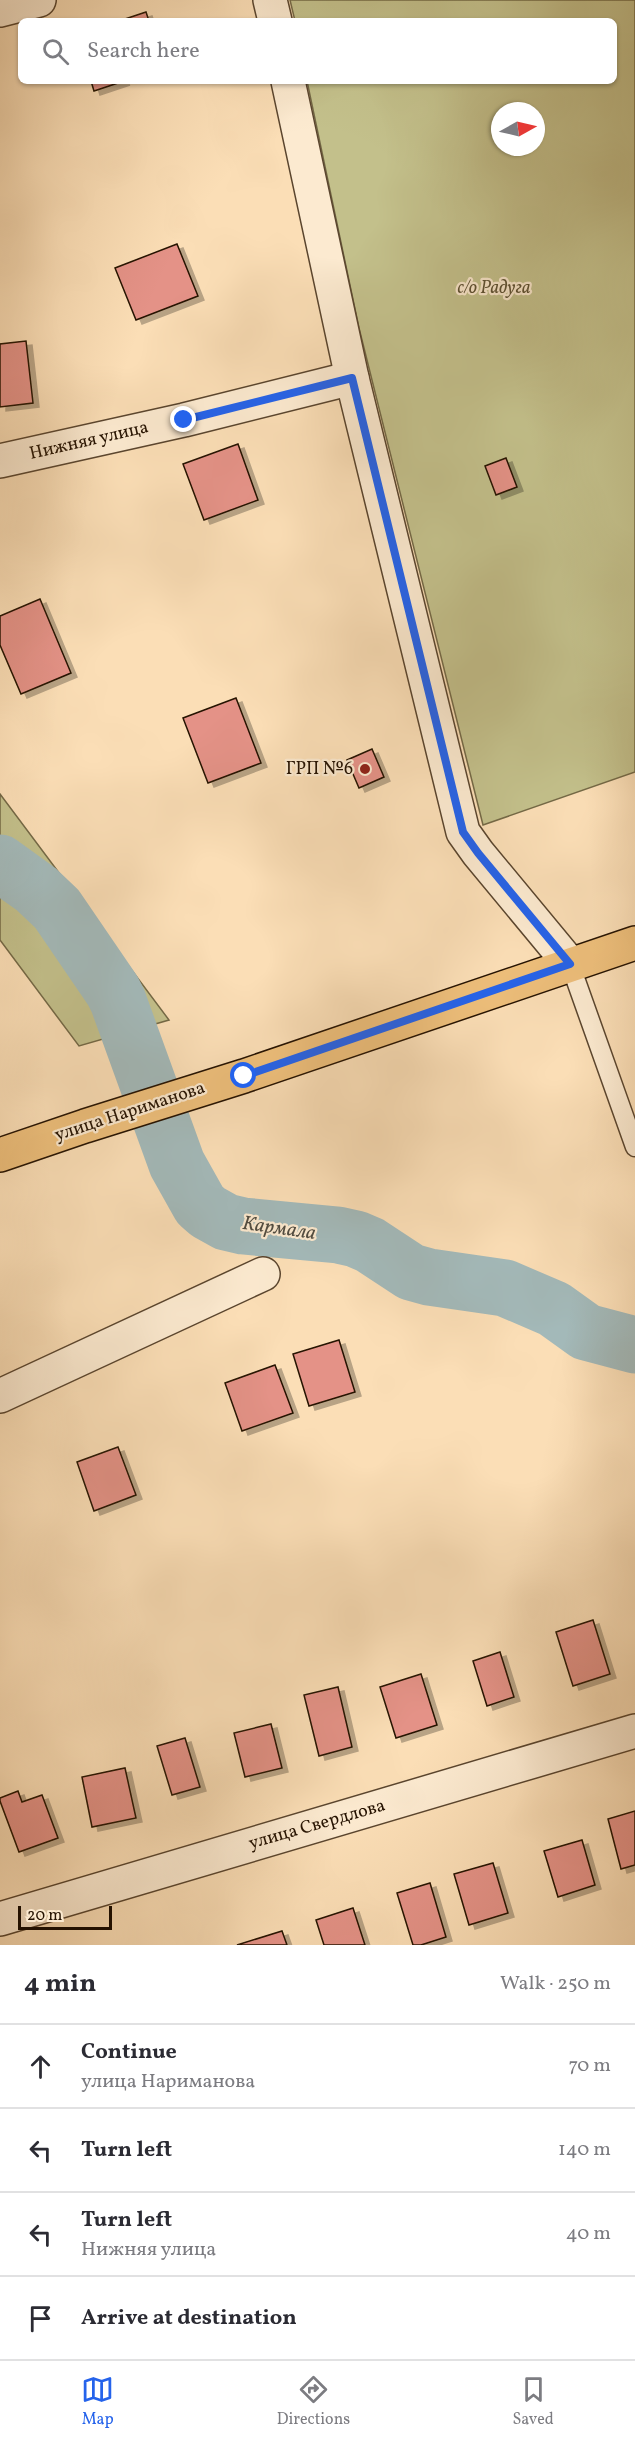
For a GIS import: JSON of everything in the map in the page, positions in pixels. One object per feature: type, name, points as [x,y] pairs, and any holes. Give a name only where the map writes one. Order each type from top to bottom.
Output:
[{"type":"main road","name":"улица Нариманова","points":[[0,1155],[244,1076],[635,943]]},
{"type":"street","points":[[0,10],[39,0]]},
{"type":"street","points":[[270,0],[274,18]]},
{"type":"street","points":[[289,84],[352,378],[463,832],[570,964]]},
{"type":"street","name":"Нижняя улица","points":[[0,461],[184,420],[352,378]]},
{"type":"street","points":[[0,1396],[263,1274]]},
{"type":"street","name":"улица Свердлова","points":[[0,1919],[635,1731]]},
{"type":"lane","points":[[570,964],[635,1147]]},
{"type":"green space","name":"с/о Радуга","points":[[290,0],[635,0],[635,772],[483,825],[359,328],[308,84],[617,84],[617,18],[294,18]]},
{"type":"green space","points":[[0,794],[169,1020],[79,1046],[0,940]]},
{"type":"building","points":[[146,12],[148,18],[128,18]]},
{"type":"building","points":[[92,84],[115,84],[94,91]]},
{"type":"building","points":[[177,244],[198,296],[136,320],[115,268]]},
{"type":"building","points":[[26,341],[33,403],[0,407],[0,344]]},
{"type":"building","points":[[238,444],[258,500],[204,520],[183,464]]},
{"type":"building","points":[[506,458],[517,487],[496,495],[485,466]]},
{"type":"building","points":[[40,599],[71,673],[21,694],[0,645],[0,616]]},
{"type":"building","points":[[236,698],[261,763],[208,783],[183,718]]},
{"type":"building","name":"ГРП №6","points":[[372,749],[384,777],[359,788],[347,760]]},
{"type":"building","points":[[339,1340],[355,1392],[309,1406],[293,1354]]},
{"type":"building","points":[[275,1365],[293,1413],[242,1431],[225,1383]]},
{"type":"building","points":[[118,1447],[136,1495],[94,1511],[77,1462]]},
{"type":"building","points":[[593,1620],[610,1674],[573,1686],[556,1632]]},
{"type":"building","points":[[500,1652],[514,1697],[487,1706],[473,1661]]},
{"type":"building","points":[[421,1674],[437,1725],[396,1738],[380,1687]]},
{"type":"building","points":[[338,1687],[352,1747],[319,1756],[304,1695]]},
{"type":"building","points":[[271,1724],[282,1768],[245,1777],[234,1733]]},
{"type":"building","points":[[185,1738],[200,1787],[172,1795],[157,1746]]},
{"type":"building","points":[[125,1768],[136,1818],[92,1827],[82,1777]]},
{"type":"building","points":[[18,1791],[22,1802],[42,1795],[58,1838],[19,1852],[0,1801],[0,1798]]},
{"type":"building","points":[[635,1811],[635,1865],[621,1869],[608,1819]]},
{"type":"building","points":[[582,1840],[595,1885],[558,1897],[544,1851]]},
{"type":"building","points":[[493,1863],[508,1913],[469,1925],[454,1874]]},
{"type":"building","points":[[430,1883],[446,1937],[421,1945],[413,1945],[397,1893]]},
{"type":"building","points":[[353,1908],[365,1945],[324,1945],[316,1920]]},
{"type":"building","points":[[282,1931],[287,1945],[237,1945]]},
{"type":"waterway","name":"Кармала","points":[[0,863],[36,889],[57,909],[113,991],[177,1164],[200,1205],[208,1212],[226,1222],[243,1226],[338,1235],[356,1239],[370,1245],[411,1272],[429,1277],[505,1288],[554,1309],[586,1332],[635,1345]]},
{"type":"place","name":"ГРП №6","points":[[365,769]]},
{"type":"route","points":[[184,420],[352,378],[463,832],[570,964],[244,1076]]}]
